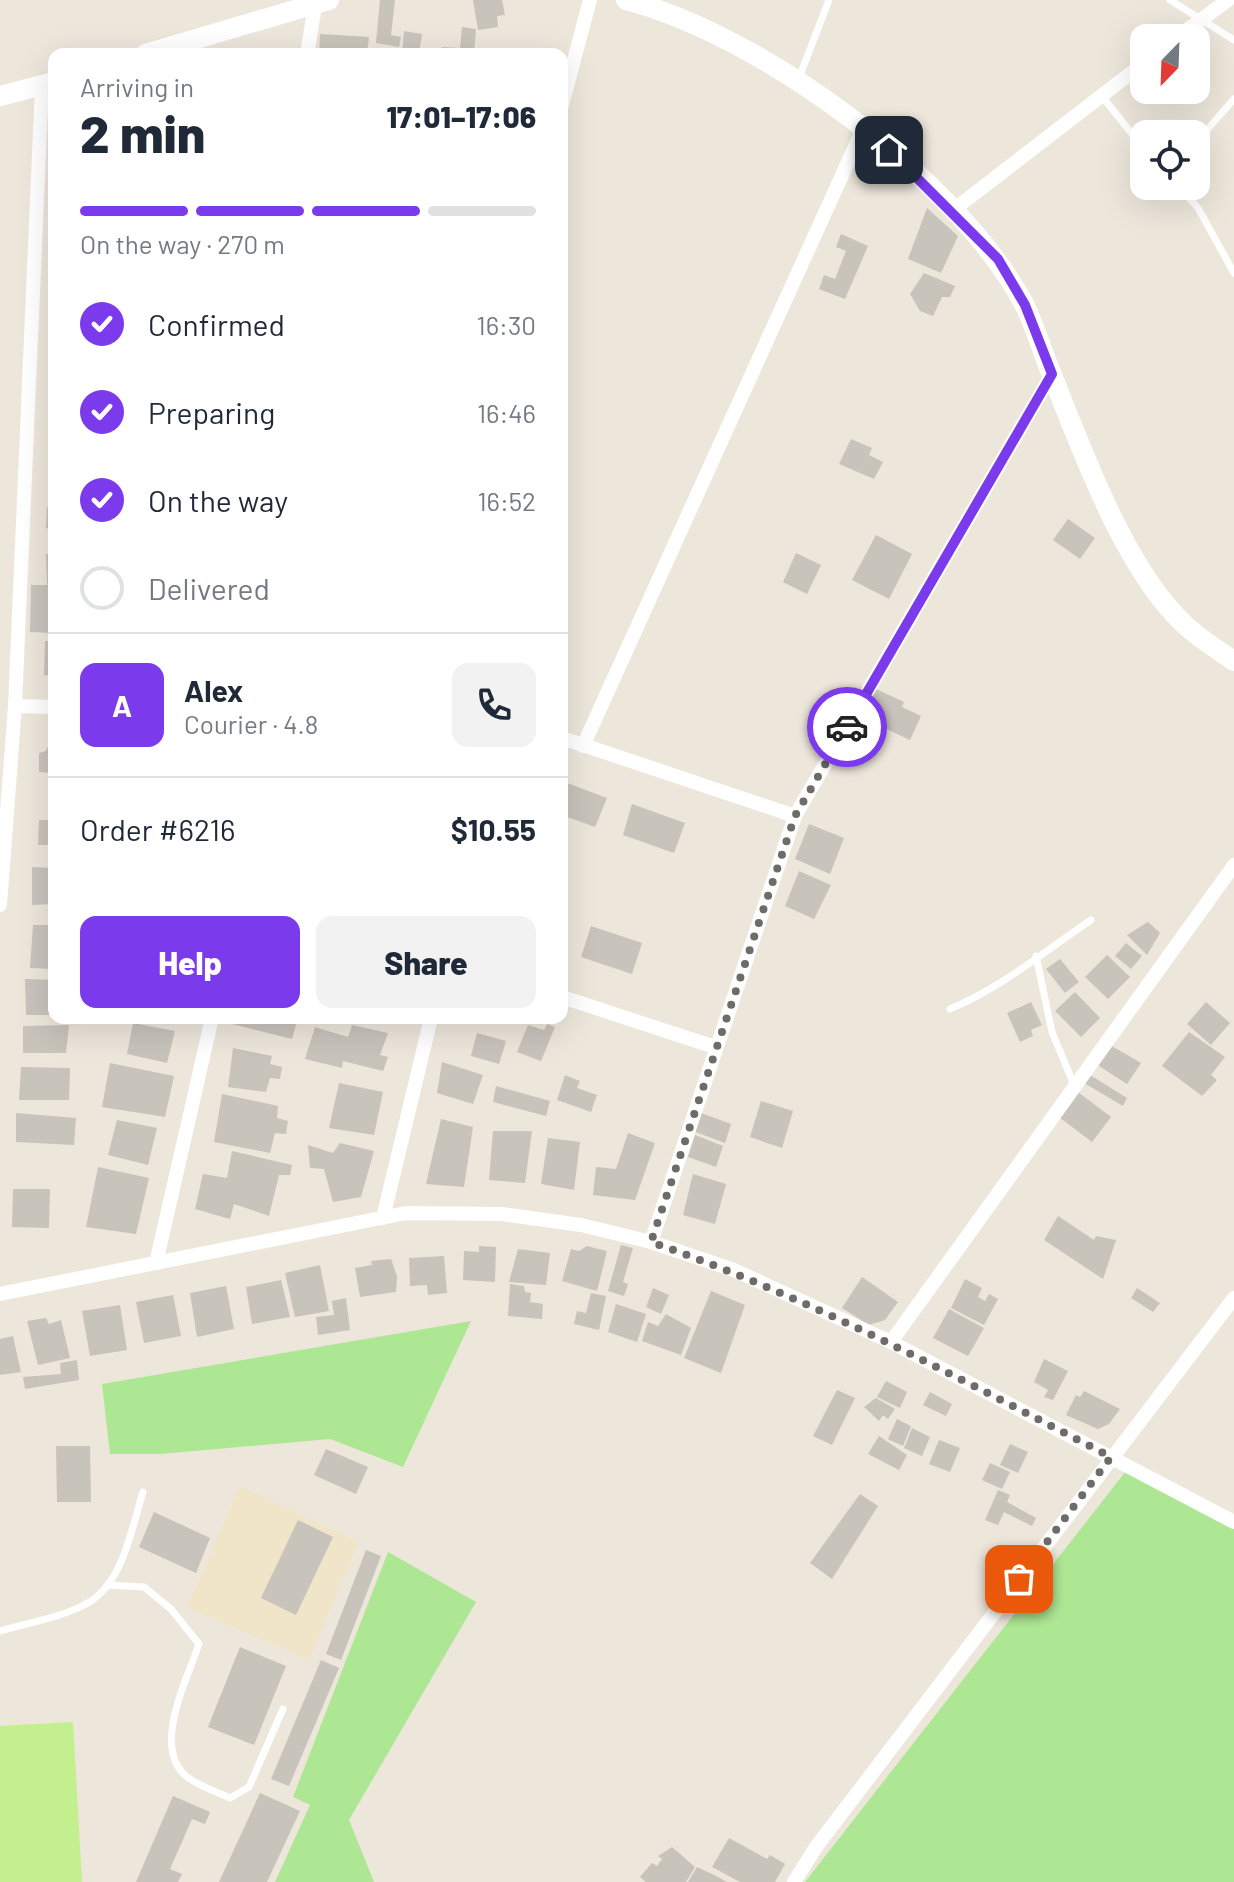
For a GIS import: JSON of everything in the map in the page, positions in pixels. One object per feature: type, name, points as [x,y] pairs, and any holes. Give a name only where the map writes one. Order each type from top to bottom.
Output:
[{"type":"street","points":[[568,82],[590,0]]},
{"type":"street","points":[[626,0],[663,10],[730,41],[799,80],[863,129],[952,211],[998,259],[1025,305],[1052,374],[1137,564],[1184,625],[1234,661]]},
{"type":"street","points":[[1195,24],[1228,0]]},
{"type":"street","points":[[165,48],[320,1]]},
{"type":"street","points":[[308,48],[320,1]]},
{"type":"street","points":[[952,211],[1130,73]]},
{"type":"street","points":[[0,96],[48,83],[15,706],[0,905]]},
{"type":"street","points":[[583,746],[863,129]]},
{"type":"street","points":[[651,1242],[795,816],[1052,374]]},
{"type":"street","points":[[15,706],[48,707]]},
{"type":"street","points":[[568,740],[795,816]]},
{"type":"street","points":[[891,1342],[1234,865]]},
{"type":"street","points":[[568,999],[715,1047]]},
{"type":"street","points":[[156,1263],[211,1024]]},
{"type":"street","points":[[383,1218],[430,1024]]},
{"type":"street","points":[[0,1294],[406,1213],[502,1214],[581,1225],[651,1242],[734,1270],[891,1342],[1234,1522]]},
{"type":"street","points":[[794,1882],[826,1835],[1234,1298]]},
{"type":"lane","points":[[799,80],[829,0]]},
{"type":"lane","points":[[1170,0],[1234,40]]},
{"type":"lane","points":[[1101,95],[1130,131]]},
{"type":"lane","points":[[1210,126],[1234,99]]},
{"type":"lane","points":[[1191,200],[1234,273]]},
{"type":"lane","points":[[950,1009],[987,994],[1036,956],[1091,920]]},
{"type":"lane","points":[[1036,956],[1052,1032],[1074,1085]]},
{"type":"lane","points":[[0,1631],[85,1605],[108,1585],[125,1551],[143,1492]]},
{"type":"lane","points":[[108,1585],[144,1587],[171,1609],[199,1644],[170,1731],[173,1757],[188,1778],[230,1798],[249,1787],[283,1709]]},
{"type":"shaded area","points":[[240,1486],[359,1542],[309,1660],[187,1607]]},
{"type":"green space","points":[[471,1321],[403,1467],[330,1439],[161,1454],[110,1454],[102,1384]]},
{"type":"green space","points":[[1129,1467],[1234,1522],[1234,1882],[805,1882]]},
{"type":"green space","points":[[388,1552],[476,1602],[349,1820],[374,1882],[275,1882],[310,1805],[293,1797]]},
{"type":"green space","points":[[73,1722],[82,1882],[0,1882],[0,1726]]},
{"type":"building","points":[[380,0],[395,0],[391,35],[401,37],[399,47],[376,43]]},
{"type":"building","points":[[473,0],[502,0],[505,15],[497,16],[498,27],[478,30]]},
{"type":"building","points":[[462,27],[476,29],[474,48],[460,48]]},
{"type":"building","points":[[404,31],[422,34],[420,48],[403,48]]},
{"type":"building","points":[[320,34],[369,37],[368,48],[319,48]]},
{"type":"building","points":[[927,208],[958,236],[941,273],[908,259]]},
{"type":"building","points":[[841,234],[868,246],[845,299],[819,289],[824,275],[835,279],[846,251],[836,247]]},
{"type":"building","points":[[924,273],[955,286],[950,297],[942,297],[933,316],[920,311],[910,294]]},
{"type":"building","points":[[851,439],[872,448],[869,455],[883,462],[874,479],[839,464]]},
{"type":"building","points":[[1068,519],[1095,538],[1080,559],[1053,540]]},
{"type":"building","points":[[876,535],[912,554],[889,599],[852,580]]},
{"type":"building","points":[[796,553],[821,565],[807,594],[783,582]]},
{"type":"building","points":[[48,554],[48,633],[30,632],[31,585],[47,585]]},
{"type":"building","points":[[45,641],[48,641],[48,675],[44,675]]},
{"type":"building","points":[[876,689],[904,702],[902,707],[921,716],[910,740],[863,718]]},
{"type":"building","points":[[48,746],[48,773],[39,772],[39,753],[46,751]]},
{"type":"building","points":[[568,783],[607,798],[595,827],[568,817]]},
{"type":"building","points":[[632,804],[685,823],[674,853],[623,835]]},
{"type":"building","points":[[39,820],[48,820],[48,845],[38,845]]},
{"type":"building","points":[[809,824],[844,838],[830,874],[795,859]]},
{"type":"building","points":[[32,867],[48,868],[48,904],[32,905]]},
{"type":"building","points":[[799,871],[831,885],[814,919],[785,906]]},
{"type":"building","points":[[1148,922],[1160,933],[1147,955],[1127,935]]},
{"type":"building","points":[[33,925],[48,925],[48,969],[30,968]]},
{"type":"building","points":[[591,926],[642,943],[632,974],[581,957]]},
{"type":"building","points":[[1126,943],[1142,956],[1131,969],[1115,956]]},
{"type":"building","points":[[1107,955],[1130,977],[1108,999],[1085,977]]},
{"type":"building","points":[[1060,959],[1079,982],[1065,993],[1046,969]]},
{"type":"building","points":[[25,979],[48,980],[48,1015],[26,1015]]},
{"type":"building","points":[[1075,992],[1100,1018],[1081,1037],[1055,1011]]},
{"type":"building","points":[[1031,1002],[1042,1025],[1031,1030],[1033,1036],[1020,1042],[1007,1013]]},
{"type":"building","points":[[1206,1002],[1230,1023],[1211,1045],[1187,1024]]},
{"type":"building","points":[[133,1024],[175,1031],[167,1063],[127,1054]]},
{"type":"building","points":[[232,1024],[296,1024],[292,1039]]},
{"type":"building","points":[[547,1024],[555,1027],[541,1061],[517,1052],[528,1025],[544,1030]]},
{"type":"building","points":[[69,1025],[66,1053],[23,1053],[23,1026]]},
{"type":"building","points":[[352,1025],[388,1033],[380,1055],[388,1057],[383,1071],[343,1061],[342,1068],[305,1059],[315,1027],[348,1037]]},
{"type":"building","points":[[1189,1032],[1225,1057],[1211,1075],[1217,1080],[1202,1096],[1162,1066]]},
{"type":"building","points":[[477,1033],[506,1041],[499,1064],[471,1056]]},
{"type":"building","points":[[1110,1045],[1141,1063],[1127,1084],[1096,1064]]},
{"type":"building","points":[[233,1048],[272,1056],[270,1064],[282,1067],[280,1079],[270,1078],[266,1092],[228,1087]]},
{"type":"building","points":[[442,1062],[483,1075],[473,1104],[437,1093]]},
{"type":"building","points":[[110,1063],[174,1076],[165,1117],[102,1107]]},
{"type":"building","points":[[21,1067],[70,1068],[69,1100],[19,1100]]},
{"type":"building","points":[[565,1075],[580,1081],[577,1088],[597,1095],[591,1112],[557,1100]]},
{"type":"building","points":[[1090,1075],[1127,1098],[1123,1106],[1084,1083]]},
{"type":"building","points":[[339,1083],[383,1092],[374,1135],[329,1128]]},
{"type":"building","points":[[496,1086],[550,1101],[546,1116],[493,1102]]},
{"type":"building","points":[[1078,1092],[1111,1117],[1092,1142],[1059,1117]]},
{"type":"building","points":[[222,1094],[278,1106],[277,1118],[288,1121],[286,1134],[275,1133],[270,1153],[214,1142]]},
{"type":"building","points":[[761,1101],[793,1111],[782,1148],[750,1137]]},
{"type":"building","points":[[16,1113],[76,1118],[74,1145],[16,1142]]},
{"type":"building","points":[[701,1113],[731,1124],[725,1143],[693,1131]]},
{"type":"building","points":[[441,1119],[473,1127],[464,1187],[426,1184]]},
{"type":"building","points":[[117,1120],[157,1128],[148,1165],[108,1155]]},
{"type":"building","points":[[493,1131],[532,1131],[525,1183],[489,1180]]},
{"type":"building","points":[[628,1133],[655,1143],[635,1200],[593,1195],[596,1167],[616,1169]]},
{"type":"building","points":[[695,1135],[723,1146],[716,1167],[688,1157]]},
{"type":"building","points":[[548,1138],[580,1142],[574,1190],[541,1184]]},
{"type":"building","points":[[340,1143],[374,1151],[361,1197],[333,1202],[324,1169],[310,1168],[308,1145],[333,1153]]},
{"type":"building","points":[[232,1151],[292,1165],[290,1175],[279,1175],[269,1216],[234,1204],[230,1219],[195,1209],[203,1174],[227,1178]]},
{"type":"building","points":[[98,1167],[149,1178],[136,1234],[86,1227]]},
{"type":"building","points":[[693,1174],[726,1184],[715,1224],[683,1215]]},
{"type":"building","points":[[13,1189],[50,1189],[49,1228],[12,1227]]},
{"type":"building","points":[[1058,1216],[1094,1240],[1096,1236],[1116,1240],[1103,1279],[1044,1240]]},
{"type":"building","points":[[621,1245],[633,1248],[623,1282],[628,1284],[624,1296],[608,1291]]},
{"type":"building","points":[[479,1246],[496,1247],[495,1282],[463,1280],[464,1251],[479,1252]]},
{"type":"building","points":[[587,1246],[607,1251],[597,1291],[562,1281],[571,1249],[579,1251]]},
{"type":"building","points":[[518,1249],[550,1253],[546,1285],[509,1282]]},
{"type":"building","points":[[444,1256],[447,1293],[428,1295],[427,1285],[410,1286],[409,1258]]},
{"type":"building","points":[[391,1259],[397,1276],[396,1292],[360,1297],[355,1268],[372,1265],[371,1261]]},
{"type":"building","points":[[320,1265],[329,1311],[295,1317],[285,1273]]},
{"type":"building","points":[[862,1277],[898,1302],[885,1320],[869,1325],[842,1308]]},
{"type":"building","points":[[965,1279],[982,1288],[978,1297],[985,1301],[989,1294],[998,1299],[984,1325],[951,1308]]},
{"type":"building","points":[[281,1280],[290,1317],[252,1324],[246,1287]]},
{"type":"building","points":[[510,1284],[524,1286],[525,1292],[531,1293],[530,1302],[543,1304],[542,1319],[508,1316]]},
{"type":"building","points":[[226,1286],[234,1329],[197,1337],[190,1293]]},
{"type":"building","points":[[653,1288],[669,1295],[661,1314],[646,1307]]},
{"type":"building","points":[[1137,1288],[1160,1303],[1153,1312],[1131,1298]]},
{"type":"building","points":[[711,1291],[745,1305],[721,1373],[684,1358]]},
{"type":"building","points":[[591,1293],[606,1296],[599,1330],[574,1324],[577,1311],[586,1313]]},
{"type":"building","points":[[173,1295],[181,1336],[144,1343],[136,1302]]},
{"type":"building","points":[[346,1298],[350,1330],[318,1335],[316,1317],[334,1315],[332,1301]]},
{"type":"building","points":[[616,1304],[646,1314],[637,1342],[608,1332]]},
{"type":"building","points":[[120,1305],[127,1350],[90,1356],[82,1311]]},
{"type":"building","points":[[949,1309],[984,1328],[968,1356],[933,1338]]},
{"type":"building","points":[[666,1314],[691,1328],[681,1355],[642,1341],[648,1322],[658,1326]]},
{"type":"building","points":[[46,1318],[49,1324],[61,1320],[70,1358],[38,1365],[27,1321]]},
{"type":"building","points":[[13,1336],[21,1372],[0,1375],[0,1339]]},
{"type":"building","points":[[1044,1359],[1068,1371],[1053,1400],[1044,1397],[1048,1390],[1034,1382]]},
{"type":"building","points":[[77,1360],[79,1380],[25,1389],[23,1377],[61,1374],[60,1363]]},
{"type":"building","points":[[886,1381],[907,1392],[900,1408],[877,1397]]},
{"type":"building","points":[[837,1390],[855,1398],[832,1445],[813,1436]]},
{"type":"building","points":[[1084,1391],[1120,1409],[1109,1424],[1098,1429],[1066,1415],[1076,1395],[1080,1397]]},
{"type":"building","points":[[930,1392],[952,1404],[946,1416],[923,1405]]},
{"type":"building","points":[[876,1398],[895,1409],[888,1419],[883,1415],[879,1421],[864,1407]]},
{"type":"building","points":[[897,1419],[911,1426],[903,1446],[888,1439]]},
{"type":"building","points":[[912,1428],[930,1437],[922,1456],[904,1448]]},
{"type":"building","points":[[879,1436],[907,1455],[899,1470],[868,1454]]},
{"type":"building","points":[[939,1440],[960,1448],[950,1472],[929,1464]]},
{"type":"building","points":[[1010,1444],[1028,1452],[1018,1473],[1000,1465]]},
{"type":"building","points":[[56,1446],[90,1446],[91,1502],[57,1502]]},
{"type":"building","points":[[326,1449],[368,1467],[356,1494],[314,1475]]},
{"type":"building","points":[[990,1463],[1010,1472],[1002,1489],[982,1480]]},
{"type":"building","points":[[998,1490],[1010,1495],[1007,1502],[1036,1518],[1032,1526],[1004,1512],[998,1525],[985,1520]]},
{"type":"building","points":[[860,1494],[878,1506],[832,1579],[810,1563]]},
{"type":"building","points":[[154,1512],[210,1538],[196,1573],[139,1547]]},
{"type":"building","points":[[298,1520],[333,1537],[296,1615],[261,1598]]},
{"type":"building","points":[[366,1550],[381,1556],[341,1660],[326,1654]]},
{"type":"building","points":[[240,1647],[286,1666],[254,1745],[208,1727]]},
{"type":"building","points":[[321,1660],[339,1668],[289,1786],[271,1779]]},
{"type":"building","points":[[260,1793],[300,1811],[267,1882],[219,1882]]},
{"type":"building","points":[[173,1796],[210,1812],[205,1824],[192,1819],[170,1869],[182,1874],[178,1882],[136,1882]]},
{"type":"building","points":[[729,1838],[767,1859],[770,1855],[785,1864],[775,1882],[740,1882],[712,1867]]},
{"type":"building","points":[[672,1847],[695,1867],[686,1882],[646,1882],[640,1877],[652,1863],[657,1866],[662,1859],[658,1856]]},
{"type":"building","points":[[697,1867],[716,1876],[727,1882],[688,1882]]},
{"type":"way so far","points":[[847,727],[795,816],[651,1242],[734,1270],[891,1342],[1111,1457],[1019,1579]]},
{"type":"route","points":[[847,727],[1052,374],[1025,305],[998,259],[889,150]]}]
